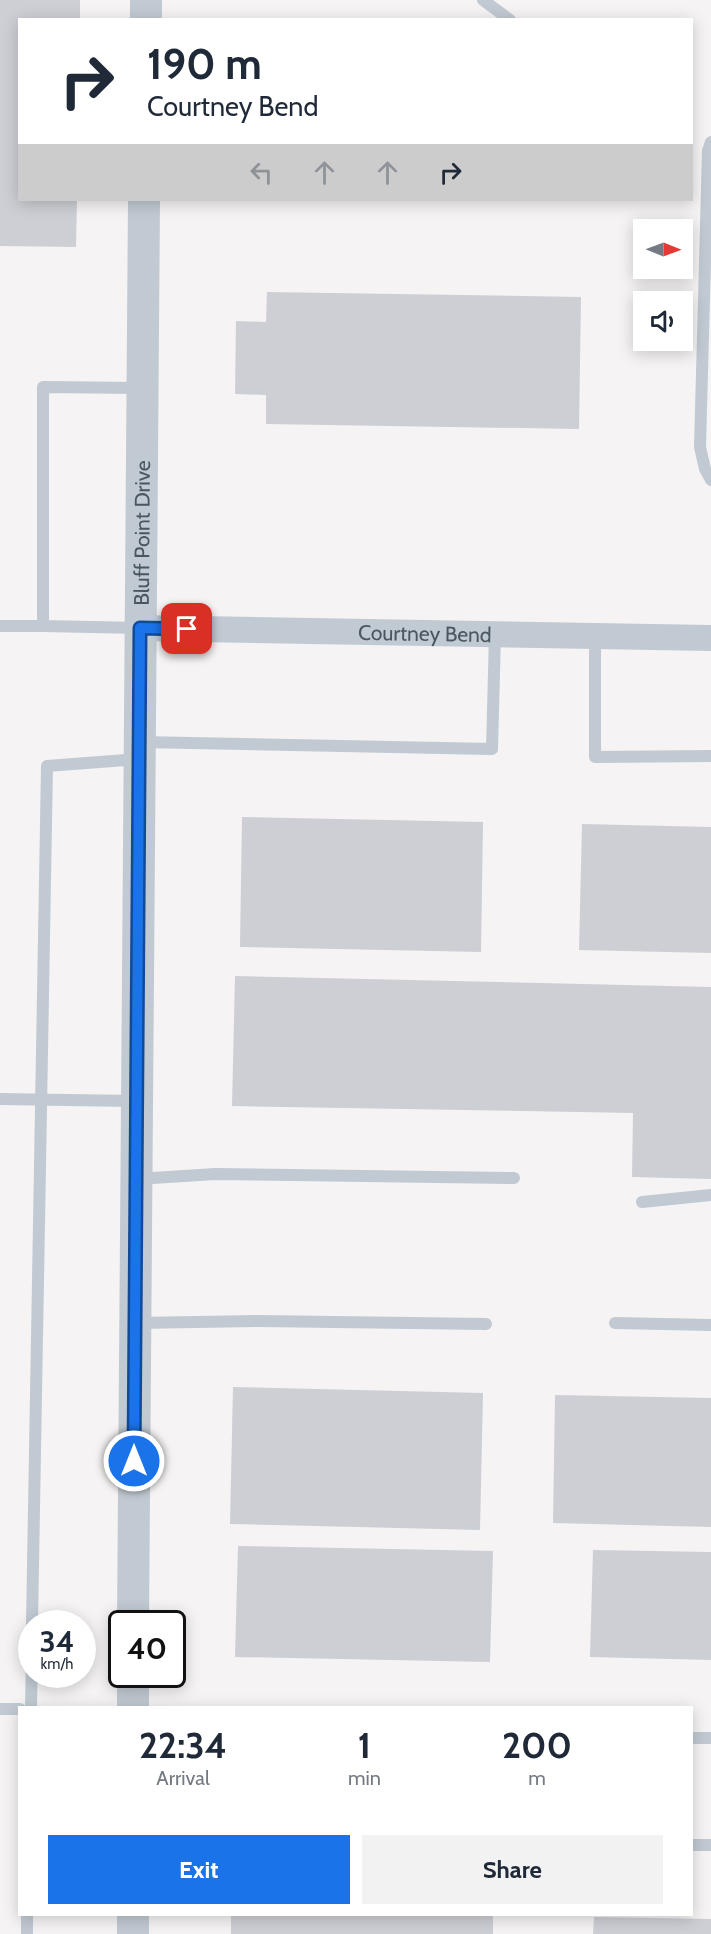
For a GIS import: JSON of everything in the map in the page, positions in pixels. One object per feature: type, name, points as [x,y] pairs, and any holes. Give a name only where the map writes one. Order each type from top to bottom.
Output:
[{"type":"street","points":[[146,0],[146,18]]},
{"type":"street","name":"Bluff Point Drive","points":[[133,1610],[144,201]]},
{"type":"street","name":"Courtney Bend","points":[[140,628],[711,638]]},
{"type":"street","points":[[133,1688],[133,1706]]},
{"type":"street","points":[[133,1916],[133,1934]]},
{"type":"lane","points":[[483,0],[507,18]]},
{"type":"lane","points":[[711,142],[708,151],[700,447],[705,469],[711,480]]},
{"type":"lane","points":[[43,626],[43,387],[142,388]]},
{"type":"lane","points":[[0,626],[140,628]]},
{"type":"lane","points":[[32,1610],[46,766],[139,751],[492,749],[495,634]]},
{"type":"lane","points":[[595,636],[595,757],[711,756]]},
{"type":"lane","points":[[0,1099],[136,1101]]},
{"type":"lane","points":[[136,1179],[215,1174],[514,1178]]},
{"type":"lane","points":[[642,1202],[711,1195]]},
{"type":"lane","points":[[135,1323],[259,1321],[486,1324]]},
{"type":"lane","points":[[615,1323],[711,1325]]},
{"type":"lane","points":[[31,1688],[31,1706]]},
{"type":"lane","points":[[0,1709],[18,1709]]},
{"type":"lane","points":[[693,1738],[711,1738]]},
{"type":"lane","points":[[693,1845],[711,1845]]},
{"type":"lane","points":[[27,1916],[27,1934]]},
{"type":"building","points":[[0,0],[80,0],[80,18],[18,18],[18,201],[77,201],[76,247],[0,246]]},
{"type":"building","points":[[267,292],[581,297],[579,429],[266,424],[266,395],[235,394],[236,321],[266,322]]},
{"type":"building","points":[[242,817],[483,822],[481,952],[240,947]]},
{"type":"building","points":[[582,824],[711,827],[711,953],[579,950]]},
{"type":"building","points":[[235,976],[711,987],[711,1179],[632,1177],[633,1113],[232,1106]]},
{"type":"building","points":[[233,1387],[483,1393],[480,1530],[230,1524]]},
{"type":"building","points":[[555,1395],[711,1398],[711,1527],[553,1523]]},
{"type":"building","points":[[238,1546],[493,1551],[490,1662],[235,1657]]},
{"type":"building","points":[[593,1550],[711,1552],[711,1660],[590,1657]]},
{"type":"building","points":[[231,1916],[493,1916],[493,1934],[231,1934]]},
{"type":"building","points":[[594,1917],[711,1919],[711,1934],[593,1934]]},
{"type":"route","points":[[134,1461],[140,628],[187,629]]}]
